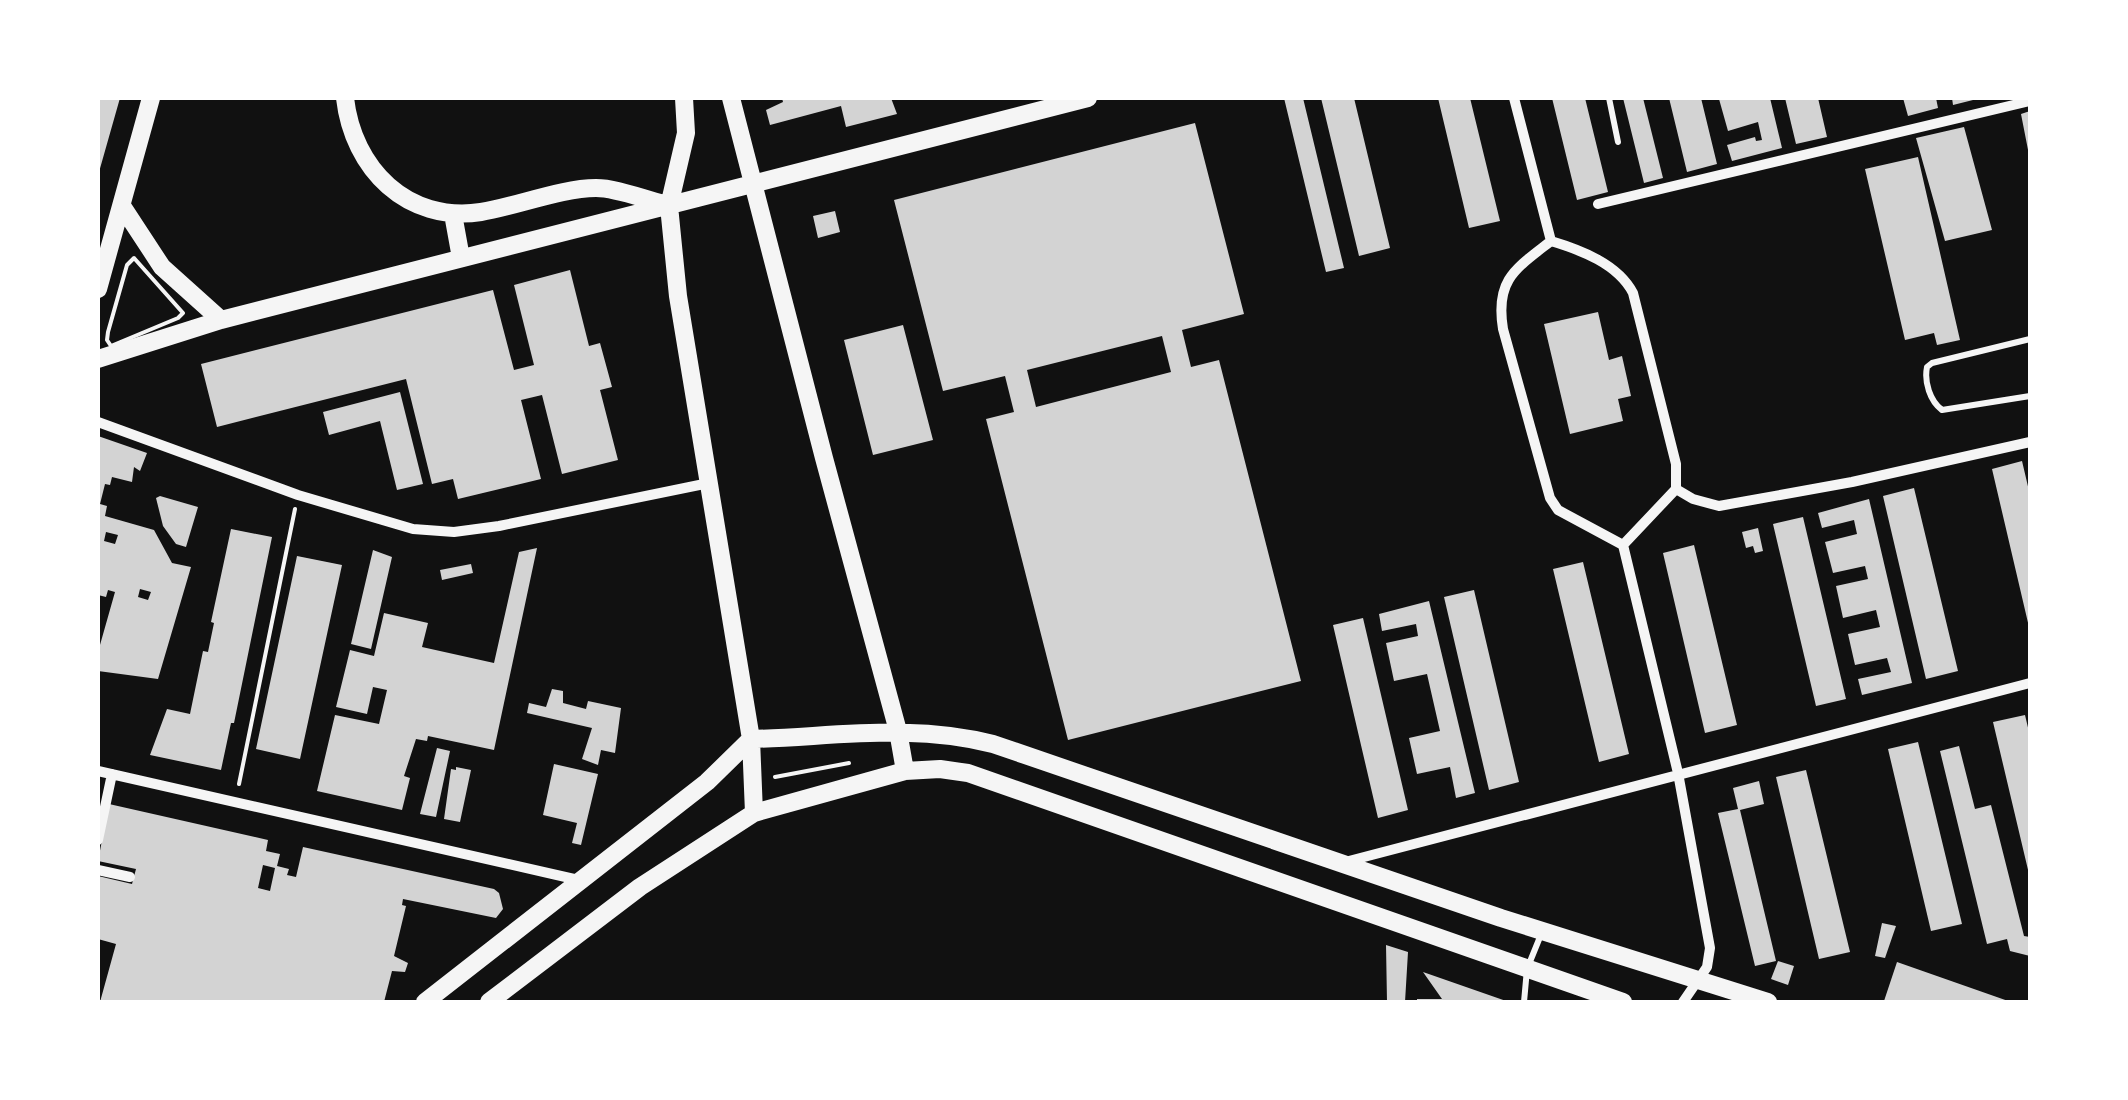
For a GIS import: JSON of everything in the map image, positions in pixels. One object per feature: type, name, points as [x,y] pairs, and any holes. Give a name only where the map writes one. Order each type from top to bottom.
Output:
[{"type":"main road","points":[[98,289],[151,98]]},
{"type":"main road","points":[[345,98],[356,144],[372,171],[390,190],[422,208],[453,214],[481,212],[597,188],[669,206]]},
{"type":"main road","points":[[684,98],[684,144],[669,206],[678,296],[751,738],[754,813]]},
{"type":"main road","points":[[732,98],[898,731],[905,771]]},
{"type":"main road","points":[[98,358],[221,320],[1088,98]]},
{"type":"main road","points":[[122,206],[162,267],[221,320]]},
{"type":"main road","points":[[453,214],[461,258]]},
{"type":"main road","points":[[425,1002],[707,782],[751,738],[898,731],[936,732],[993,744],[1542,930],[1768,1002]]},
{"type":"main road","points":[[488,1002],[640,887],[754,813],[905,771],[940,769],[968,772],[1623,1002]]},
{"type":"street","points":[[1514,98],[1551,242]]},
{"type":"street","points":[[1598,204],[2030,101]]},
{"type":"street","points":[[1551,242],[1576,248],[1627,282],[1676,464],[1676,489],[1622,545]]},
{"type":"street","points":[[1551,242],[1519,266],[1503,288],[1499,305],[1503,329],[1550,498],[1558,510],[1622,545],[1678,773],[1710,948],[1707,967],[1683,1002]]},
{"type":"street","points":[[98,422],[298,494],[414,528],[454,532],[710,482]]},
{"type":"street","points":[[1676,489],[1693,499],[1719,506],[1852,482],[2030,442]]},
{"type":"street","points":[[1342,863],[2030,683]]},
{"type":"street","points":[[98,771],[584,881]]},
{"type":"street","points":[[98,840],[112,774]]},
{"type":"street","points":[[98,870],[130,877]]},
{"type":"lane","points":[[1608,98],[1618,142]]},
{"type":"lane","points":[[2030,339],[1932,362],[1926,367],[1926,374],[1933,404],[1942,410],[2030,396]]},
{"type":"lane","points":[[1524,1002],[1526,969],[1542,930]]},
{"type":"path","points":[[138,260],[184,314],[112,346],[107,340],[108,332],[130,261],[138,260]]},
{"type":"path","points":[[235,802],[298,494]]},
{"type":"building","points":[[98,98],[120,98],[99,172],[98,172]]},
{"type":"building","points":[[782,98],[891,98],[897,114],[846,127],[841,106],[770,125],[766,110],[783,102]]},
{"type":"building","points":[[1284,98],[1303,98],[1344,268],[1326,272]]},
{"type":"building","points":[[1321,98],[1354,98],[1390,248],[1359,256]]},
{"type":"building","points":[[1438,98],[1470,98],[1500,221],[1469,228]]},
{"type":"building","points":[[1552,98],[1585,98],[1608,192],[1577,200]]},
{"type":"building","points":[[1623,98],[1643,98],[1663,178],[1644,183]]},
{"type":"building","points":[[1669,98],[1701,98],[1717,164],[1687,172]]},
{"type":"building","points":[[1770,98],[1782,148],[1732,161],[1727,145],[1755,137],[1756,141],[1762,140],[1758,122],[1728,131],[1719,99]]},
{"type":"building","points":[[1785,98],[1818,98],[1827,137],[1796,144]]},
{"type":"building","points":[[1903,98],[1936,98],[1938,108],[1908,116]]},
{"type":"building","points":[[1952,98],[1977,98],[1977,99],[1953,105]]},
{"type":"building","points":[[2030,111],[2030,155],[2029,155],[2021,114]]},
{"type":"building","points":[[1195,123],[1244,314],[1182,330],[1191,367],[1219,360],[1301,681],[1068,740],[986,419],[1014,412],[1005,376],[943,391],[894,200]],"holes":[[[1162,336],[1171,372],[1036,407],[1027,370]]]},
{"type":"building","points":[[1964,127],[1992,230],[1945,241],[1916,138]]},
{"type":"building","points":[[1918,157],[1960,340],[1937,345],[1934,333],[1905,340],[1865,169]]},
{"type":"building","points":[[835,211],[840,232],[818,238],[813,216]]},
{"type":"building","points":[[570,270],[589,346],[600,343],[612,387],[600,390],[618,460],[562,474],[542,395],[521,400],[541,479],[458,499],[453,479],[432,484],[406,379],[217,427],[201,364],[493,290],[514,370],[534,365],[514,285]]},
{"type":"building","points":[[1598,312],[1609,360],[1622,356],[1631,396],[1618,399],[1623,421],[1570,434],[1544,324]]},
{"type":"building","points":[[903,325],[933,440],[873,455],[844,340]]},
{"type":"building","points":[[400,392],[423,484],[397,490],[380,421],[329,435],[323,412]]},
{"type":"building","points":[[98,436],[147,453],[140,471],[134,467],[132,482],[112,477],[110,485],[105,484],[100,504],[107,506],[105,516],[154,530],[172,563],[191,567],[158,679],[98,671],[98,652],[115,592],[108,590],[106,597],[98,595]],"holes":[[[106,532],[118,535],[115,544],[104,541]],[[140,589],[151,592],[148,600],[138,597]]]},
{"type":"building","points":[[2022,461],[2030,495],[2029,627],[1992,469]]},
{"type":"building","points":[[1914,488],[1958,671],[1926,679],[1883,496]]},
{"type":"building","points":[[156,498],[198,507],[186,547],[176,544],[163,526]]},
{"type":"building","points":[[1869,499],[1912,683],[1862,695],[1858,679],[1891,672],[1887,658],[1855,665],[1848,634],[1880,627],[1876,610],[1843,618],[1836,586],[1868,579],[1865,566],[1833,573],[1825,542],[1857,534],[1854,520],[1822,528],[1818,513]]},
{"type":"building","points":[[1803,517],[1846,699],[1816,706],[1773,524]]},
{"type":"building","points":[[1758,528],[1763,551],[1755,553],[1753,546],[1746,548],[1742,532]]},
{"type":"building","points":[[231,529],[272,537],[221,770],[150,755],[167,709],[190,714],[203,651],[208,652]]},
{"type":"building","points":[[1694,545],[1737,725],[1705,733],[1663,553]]},
{"type":"building","points":[[537,548],[494,750],[428,736],[427,741],[416,739],[404,776],[410,778],[402,810],[317,791],[335,715],[379,724],[387,690],[373,687],[367,714],[336,707],[350,650],[374,656],[384,613],[428,623],[422,647],[494,663],[519,552]]},
{"type":"building","points":[[373,550],[392,557],[371,649],[351,644]]},
{"type":"building","points":[[297,556],[342,565],[300,759],[256,749]]},
{"type":"building","points":[[1583,562],[1629,754],[1599,762],[1553,569]]},
{"type":"building","points":[[471,564],[473,573],[442,580],[440,570]]},
{"type":"building","points":[[1474,590],[1519,782],[1489,790],[1444,597]]},
{"type":"building","points":[[1429,601],[1475,793],[1456,798],[1450,767],[1417,774],[1409,738],[1440,731],[1427,674],[1394,681],[1386,643],[1418,636],[1416,624],[1382,631],[1379,614]]},
{"type":"building","points":[[1363,618],[1408,810],[1378,818],[1333,625]]},
{"type":"building","points":[[552,689],[563,691],[563,703],[586,709],[588,701],[621,708],[615,753],[601,750],[598,765],[582,759],[592,728],[527,713],[529,703],[546,707]]},
{"type":"building","points":[[2025,715],[2030,736],[2029,874],[1993,722]]},
{"type":"building","points":[[1918,742],[1962,924],[1931,931],[1888,749]]},
{"type":"building","points":[[1959,746],[1975,809],[1991,805],[2024,936],[2030,937],[2030,956],[2010,951],[2007,939],[1987,944],[1940,751]]},
{"type":"building","points":[[437,748],[450,751],[436,817],[420,814]]},
{"type":"building","points":[[554,764],[598,774],[581,845],[572,843],[577,823],[543,815]]},
{"type":"building","points":[[451,769],[471,770],[460,822],[444,819]]},
{"type":"building","points":[[1806,770],[1850,952],[1819,959],[1776,777]]},
{"type":"building","points":[[1759,781],[1764,804],[1740,810],[1776,961],[1755,966],[1718,813],[1738,809],[1733,788]]},
{"type":"building","points":[[109,804],[268,840],[266,851],[280,854],[277,866],[289,869],[287,875],[296,877],[303,847],[494,889],[503,909],[496,918],[403,899],[402,905],[406,906],[394,956],[408,963],[405,972],[392,971],[384,1002],[100,1002],[116,944],[98,939],[98,876],[132,884],[136,869],[98,861]],"holes":[[[263,865],[275,868],[270,891],[258,888]]]},
{"type":"building","points":[[1882,923],[1896,926],[1885,958],[1875,956]]},
{"type":"building","points":[[1386,945],[1408,952],[1405,1002],[1387,1002]]},
{"type":"building","points":[[1778,961],[1794,966],[1788,985],[1771,979]]},
{"type":"building","points":[[1897,962],[2011,1002],[1884,1001]]},
{"type":"building","points":[[1423,972],[1509,1002],[1417,1002],[1442,999]]}]
